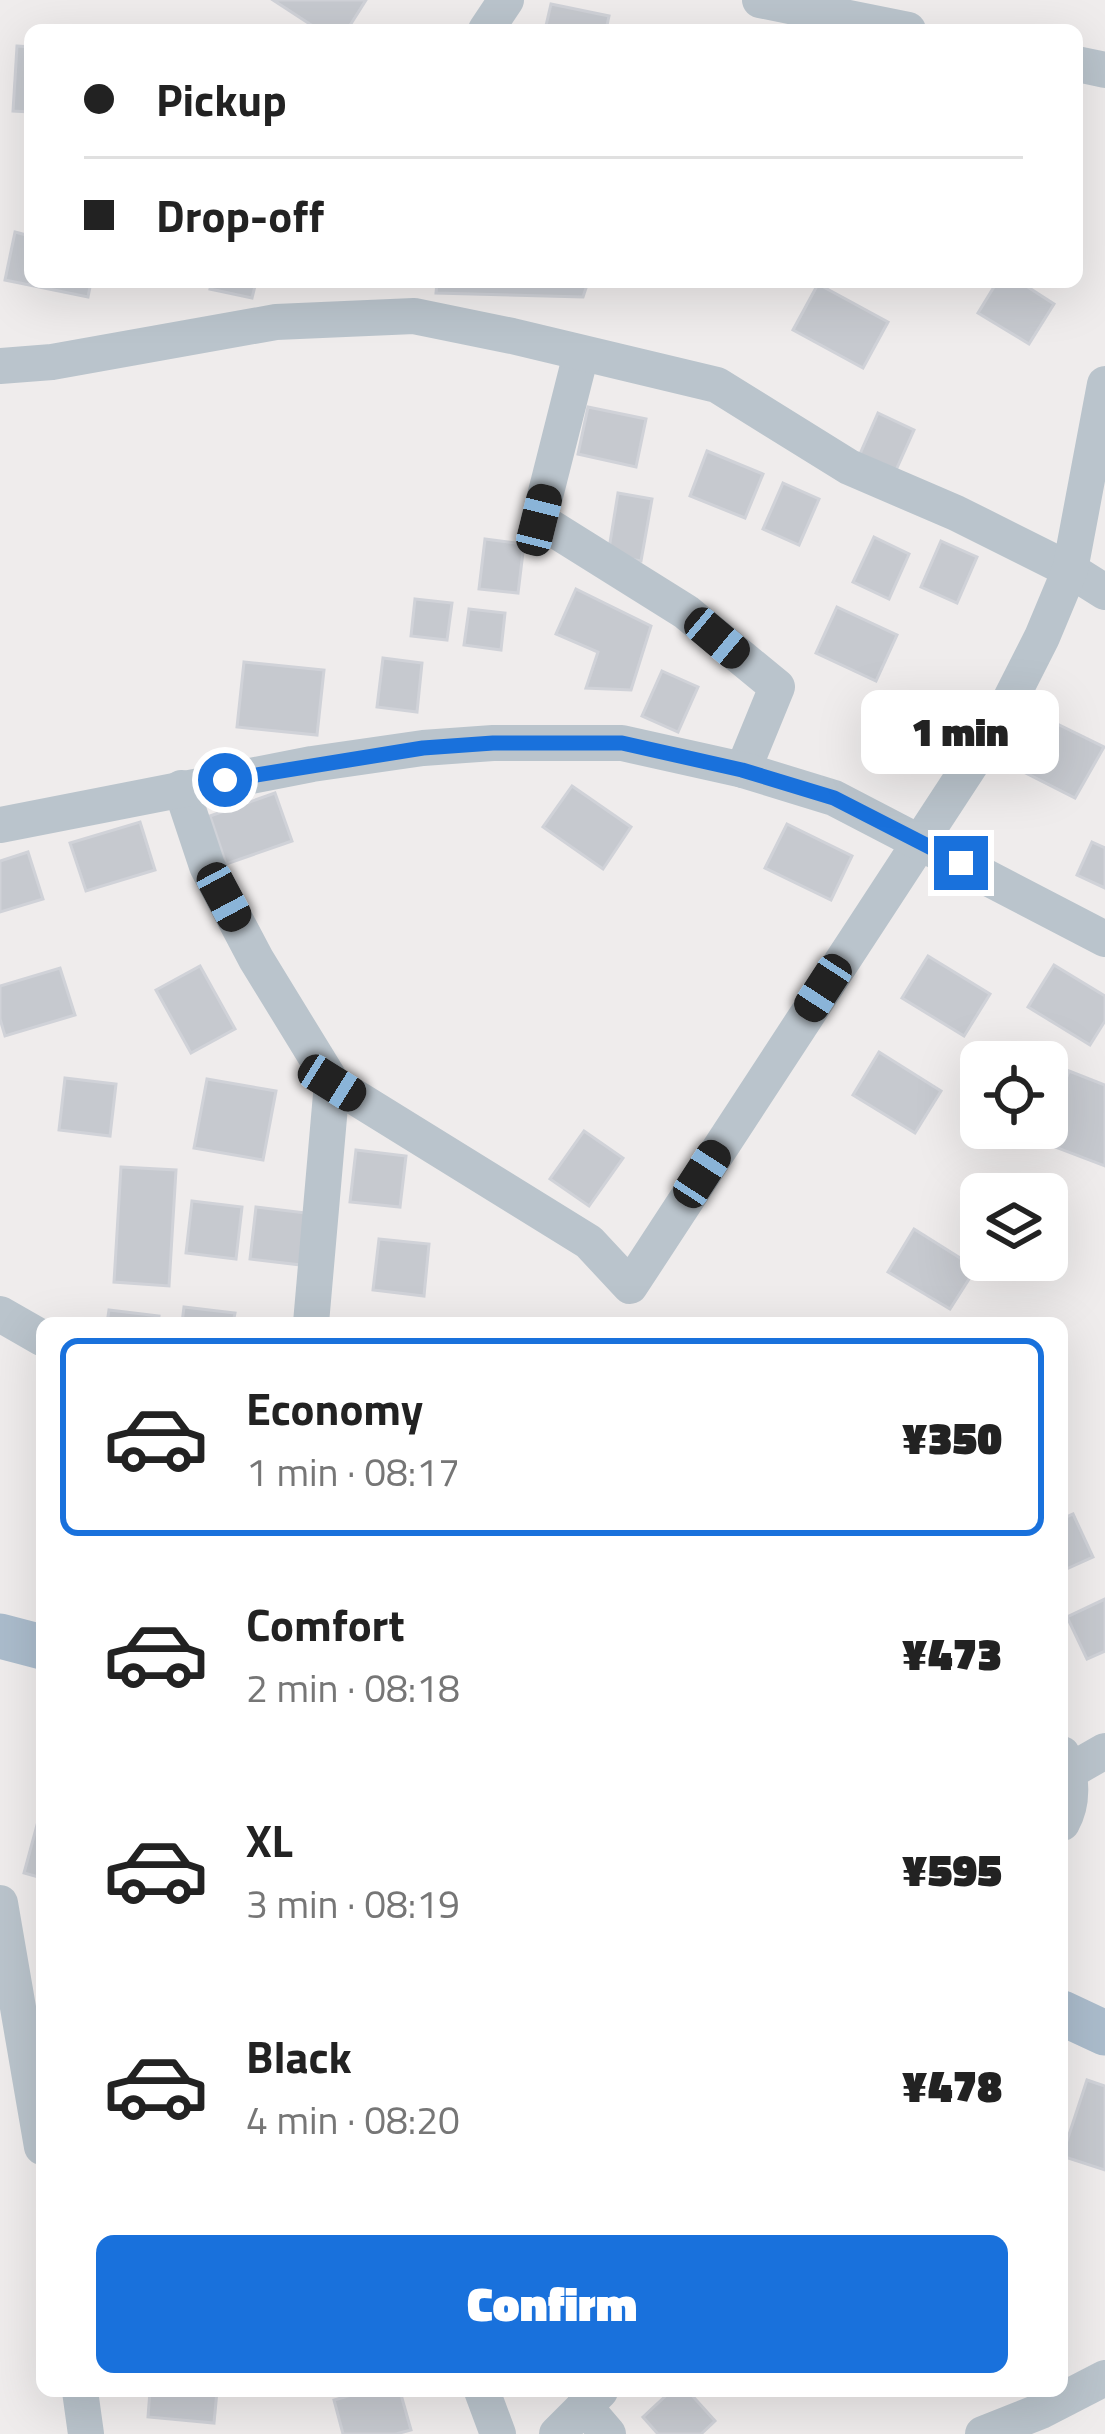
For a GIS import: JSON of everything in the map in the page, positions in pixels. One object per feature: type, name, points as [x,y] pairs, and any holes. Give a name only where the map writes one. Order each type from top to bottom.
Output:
[{"type":"main road","points":[[0,1636],[36,1646]]},
{"type":"main road","points":[[1068,2015],[1105,2033]]},
{"type":"street","points":[[760,0],[878,24]]},
{"type":"street","points":[[0,366],[52,362],[413,299],[581,354],[717,386],[848,466],[956,513],[1105,592]]},
{"type":"street","points":[[581,354],[539,520],[686,612],[777,687],[742,770]]},
{"type":"street","points":[[182,788],[207,866],[256,959],[332,1083],[590,1242],[630,1286],[1001,718],[1070,570],[1105,384]]},
{"type":"street","points":[[0,825],[312,764],[493,743],[622,743],[742,770],[834,798],[1105,939]]},
{"type":"street","points":[[311,1317],[332,1083]]},
{"type":"street","points":[[0,1314],[36,1335]]},
{"type":"street","points":[[1068,1761],[1105,1751]]},
{"type":"street","points":[[0,1904],[36,2111]]},
{"type":"street","points":[[983,2434],[1105,2378]]},
{"type":"street","points":[[81,2397],[86,2434]]},
{"type":"street","points":[[484,2397],[498,2434]]},
{"type":"street","points":[[557,2434],[597,2410]]},
{"type":"building","points":[[273,0],[366,0],[351,24],[310,24]]},
{"type":"building","points":[[551,4],[609,16],[607,24],[546,24]]},
{"type":"building","points":[[17,46],[24,47],[24,112],[13,111]]},
{"type":"building","points":[[15,232],[24,234],[24,284],[5,280]]},
{"type":"building","points":[[44,288],[90,288],[88,297]]},
{"type":"building","points":[[210,288],[254,288],[252,298]]},
{"type":"building","points":[[436,288],[586,288],[583,297],[436,293]]},
{"type":"building","points":[[816,288],[825,288],[888,322],[863,368],[793,330]]},
{"type":"building","points":[[993,288],[1029,288],[1054,304],[1029,344],[978,313]]},
{"type":"building","points":[[588,407],[646,419],[636,467],[578,454]]},
{"type":"building","points":[[878,413],[914,430],[896,470],[860,454]]},
{"type":"building","points":[[707,451],[763,474],[745,518],[690,496]]},
{"type":"building","points":[[783,483],[819,499],[799,545],[763,529]]},
{"type":"building","points":[[618,493],[652,499],[641,561],[608,555]]},
{"type":"building","points":[[874,537],[909,554],[889,599],[853,582]]},
{"type":"building","points":[[485,539],[524,544],[518,593],[479,589]]},
{"type":"building","points":[[941,541],[977,557],[957,603],[921,587]]},
{"type":"building","points":[[576,589],[651,626],[631,690],[586,688],[598,652],[556,634]]},
{"type":"building","points":[[415,599],[452,603],[447,640],[411,636]]},
{"type":"building","points":[[837,607],[897,635],[876,681],[816,653]]},
{"type":"building","points":[[469,609],[505,613],[501,650],[464,645]]},
{"type":"building","points":[[383,658],[422,663],[417,712],[377,707]]},
{"type":"building","points":[[244,662],[324,670],[317,735],[237,727]]},
{"type":"building","points":[[662,671],[698,687],[678,732],[642,716]]},
{"type":"building","points":[[894,699],[930,715],[910,760],[874,744]]},
{"type":"building","points":[[1037,714],[1104,747],[1075,798],[1010,765]]},
{"type":"building","points":[[572,786],[631,827],[603,869],[543,827]]},
{"type":"building","points":[[275,793],[292,841],[226,864],[210,816]]},
{"type":"building","points":[[140,822],[155,870],[86,891],[70,843]]},
{"type":"building","points":[[787,824],[852,856],[831,900],[765,868]]},
{"type":"building","points":[[1092,842],[1105,848],[1105,888],[1077,875]]},
{"type":"building","points":[[28,852],[43,899],[0,912],[0,861]]},
{"type":"building","points":[[928,956],[990,994],[964,1036],[902,998]]},
{"type":"building","points":[[1054,965],[1105,996],[1105,1021],[1090,1045],[1028,1007]]},
{"type":"building","points":[[200,966],[235,1029],[191,1053],[156,990]]},
{"type":"building","points":[[60,968],[75,1015],[5,1036],[0,986]]},
{"type":"building","points":[[879,1052],[941,1091],[915,1133],[853,1095]]},
{"type":"building","points":[[1068,1074],[1105,1085],[1105,1166],[1060,1149],[1068,1149]]},
{"type":"building","points":[[65,1078],[116,1084],[110,1136],[59,1130]]},
{"type":"building","points":[[207,1079],[276,1091],[263,1160],[194,1148]]},
{"type":"building","points":[[584,1131],[623,1158],[589,1206],[550,1179]]},
{"type":"building","points":[[356,1150],[406,1156],[400,1207],[350,1202]]},
{"type":"building","points":[[121,1167],[176,1170],[169,1286],[114,1282]]},
{"type":"building","points":[[192,1201],[242,1207],[236,1259],[186,1253]]},
{"type":"building","points":[[256,1207],[306,1213],[301,1265],[250,1259]]},
{"type":"building","points":[[914,1229],[960,1258],[960,1281],[968,1281],[950,1309],[888,1272]]},
{"type":"building","points":[[379,1239],[429,1244],[424,1296],[373,1290]]},
{"type":"building","points":[[184,1307],[235,1313],[234,1317],[183,1317]]},
{"type":"building","points":[[109,1310],[159,1316],[159,1317],[108,1317]]},
{"type":"building","points":[[1073,1514],[1093,1557],[1068,1568],[1068,1516]]},
{"type":"building","points":[[1105,1599],[1105,1651],[1087,1659],[1068,1617]]},
{"type":"building","points":[[36,1829],[36,1876],[24,1873]]},
{"type":"building","points":[[1087,2080],[1105,2086],[1105,2170],[1068,2158],[1068,2138]]},
{"type":"building","points":[[150,2397],[216,2397],[214,2423],[148,2417]]},
{"type":"building","points":[[402,2397],[411,2430],[343,2434],[334,2400]]},
{"type":"building","points":[[665,2397],[693,2397],[715,2421],[701,2434],[658,2434],[643,2417]]},
{"type":"route","points":[[225,780],[423,748],[622,743],[742,770],[834,798],[961,863]]}]
